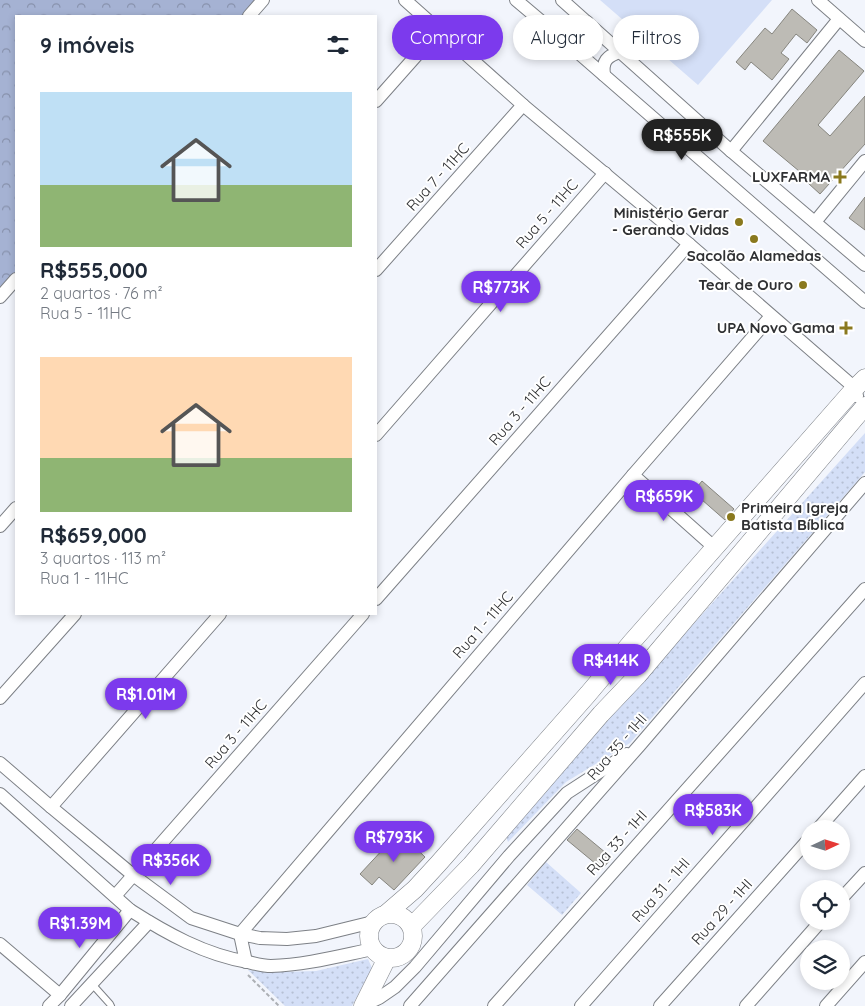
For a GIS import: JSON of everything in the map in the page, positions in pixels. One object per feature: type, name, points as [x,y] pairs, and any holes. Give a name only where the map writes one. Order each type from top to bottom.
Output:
[{"type":"street","points":[[250,15],[263,0]]},
{"type":"street","points":[[405,0],[422,15]]},
{"type":"street","points":[[516,0],[534,15]]},
{"type":"street","points":[[562,0],[579,15]]},
{"type":"street","points":[[818,0],[865,41]]},
{"type":"street","points":[[731,151],[839,19]]},
{"type":"street","points":[[603,37],[613,46]]},
{"type":"street","points":[[604,75],[603,67],[605,61],[613,55]]},
{"type":"street","points":[[377,100],[412,60]]},
{"type":"street","points":[[473,60],[771,316],[860,383]]},
{"type":"street","points":[[587,60],[865,302]]},
{"type":"street","points":[[629,60],[731,151],[865,265]]},
{"type":"street","name":"Rua 7 - 11HC","points":[[377,269],[523,105]]},
{"type":"street","points":[[815,222],[865,161]]},
{"type":"street","name":"Rua 5 - 11HC","points":[[377,434],[605,173]]},
{"type":"street","name":"Rua 3 - 11HC","points":[[377,598],[689,244]]},
{"type":"street","points":[[0,297],[15,280]]},
{"type":"street","name":"Rua 1 - 11HC","points":[[240,934],[633,474],[771,316]]},
{"type":"street","points":[[412,926],[471,865],[633,680],[865,405],[857,398],[860,383]]},
{"type":"street","points":[[380,954],[370,943],[369,936],[370,929],[379,918],[414,889],[438,864],[860,383]]},
{"type":"street","points":[[633,474],[715,548]]},
{"type":"street","name":"Rua 35 - 1HI","points":[[410,1006],[640,746],[865,483]]},
{"type":"street","points":[[0,526],[15,509]]},
{"type":"street","name":"Rua 33 - 1HI","points":[[494,1006],[865,589]]},
{"type":"street","points":[[0,698],[73,615]]},
{"type":"street","points":[[51,808],[219,615]]},
{"type":"street","name":"Rua 3 - 11HC","points":[[115,896],[362,615]]},
{"type":"street","points":[[616,662],[618,673],[624,680],[633,680]]},
{"type":"street","name":"Rua 31 - 1HI","points":[[581,1006],[865,683]]},
{"type":"street","points":[[588,694],[597,695],[603,702],[605,710]]},
{"type":"street","points":[[363,1006],[395,988],[509,856],[567,793],[640,746]]},
{"type":"street","points":[[0,762],[51,808],[133,875],[191,918],[240,934],[260,938],[287,939],[316,936],[398,914],[404,917],[412,926],[414,938],[409,950],[399,957],[380,954],[304,964],[269,966],[232,960],[198,947],[130,910],[0,794]]},
{"type":"street","points":[[826,820],[865,776]]},
{"type":"street","points":[[567,793],[586,808]]},
{"type":"street","points":[[493,839],[509,856]]},
{"type":"street","name":"Rua 29 - 1HI","points":[[660,1006],[800,849]]},
{"type":"street","points":[[471,865],[487,881]]},
{"type":"street","points":[[850,889],[865,872]]},
{"type":"street","points":[[49,1006],[130,910]]},
{"type":"street","points":[[70,1006],[149,922]]},
{"type":"street","points":[[746,1006],[814,930]]},
{"type":"street","points":[[240,934],[246,962]]},
{"type":"street","points":[[439,937],[458,952]]},
{"type":"street","points":[[0,944],[60,995]]},
{"type":"street","points":[[363,1006],[380,954]]},
{"type":"street","points":[[826,1006],[865,962]]},
{"type":"street","points":[[414,967],[433,980]]},
{"type":"lane","points":[[92,984],[111,1006]]},
{"type":"path","points":[[232,960],[279,1006]]},
{"type":"shaded area","points":[[600,0],[772,0],[698,85],[669,60],[699,60],[699,15],[617,15]]},
{"type":"shaded area","points":[[865,433],[865,472],[630,743],[566,782],[508,842],[505,834]]},
{"type":"shaded area","points":[[546,862],[581,893],[562,915],[527,885]]},
{"type":"shaded area","points":[[368,959],[372,968],[352,1006],[285,1006],[248,970],[316,971]]},
{"type":"green space","points":[[0,0],[255,0],[243,15],[15,15],[15,284],[0,303]]},
{"type":"building","points":[[792,9],[817,30],[807,43],[796,34],[781,53],[789,59],[772,80],[751,62],[745,70],[736,62],[765,28],[772,34]]},
{"type":"building","points":[[839,50],[864,71],[818,125],[830,136],[865,96],[865,144],[820,194],[797,173],[799,171],[763,141]]},
{"type":"building","points":[[865,197],[865,230],[849,218]]},
{"type":"building","points":[[702,481],[734,509],[725,520],[693,492]]},
{"type":"building","points":[[577,829],[612,858],[602,869],[567,840]]},
{"type":"building","points":[[399,832],[425,857],[394,890],[379,877],[372,885],[360,874]]},
{"type":"place","name":"LUXFARMA","points":[[840,177]]},
{"type":"place","name":"Ministério Gerar - Gerando Vidas","points":[[739,222]]},
{"type":"place","name":"Sacolão Alamedas","points":[[754,239]]},
{"type":"place","name":"Tear de Ouro","points":[[803,285]]},
{"type":"place","name":"UPA Novo Gama","points":[[846,328]]},
{"type":"place","name":"Primeira Igreja Batista Bíblica","points":[[731,517]]}]
